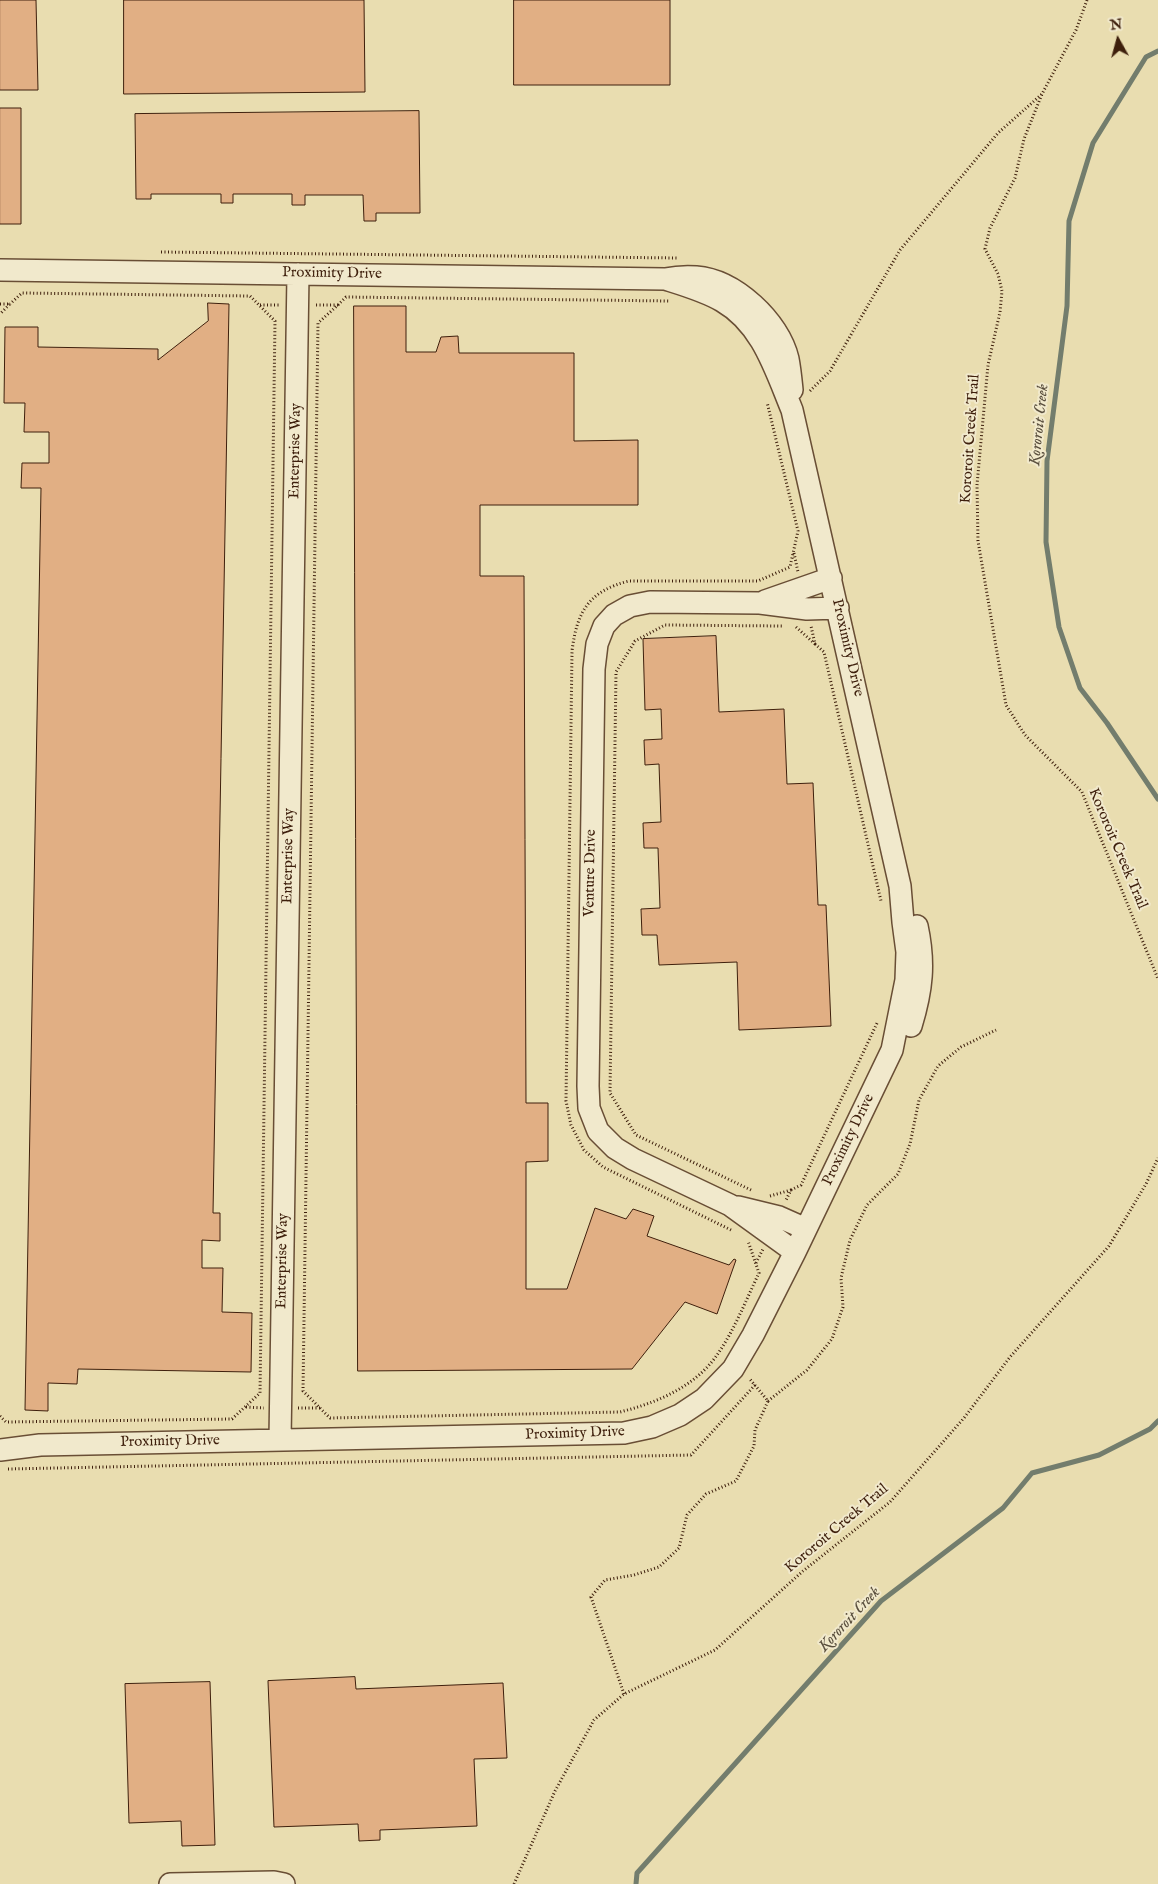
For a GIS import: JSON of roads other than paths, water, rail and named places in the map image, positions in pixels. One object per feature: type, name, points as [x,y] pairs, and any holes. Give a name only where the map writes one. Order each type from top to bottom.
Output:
[{"type":"street","name":"Proximity Drive","points":[[0,270],[665,278],[722,301],[747,320],[764,345],[792,410],[900,886],[902,922],[907,952],[906,980],[892,1050],[795,1252],[733,1370],[704,1399],[680,1415],[652,1427],[624,1433],[40,1445],[0,1450]]},
{"type":"street","name":"Enterprise Way","points":[[280,1439],[298,274]]},
{"type":"street","name":"Venture Drive","points":[[801,608],[831,578]]},
{"type":"street","name":"Venture Drive","points":[[806,1228],[774,1226],[633,1159],[615,1148],[598,1131],[589,1108],[594,669],[597,644],[604,626],[614,615],[630,606],[650,602],[760,603],[801,608],[838,608]]},
{"type":"street","name":"Venture Drive","points":[[774,1226],[795,1252]]},
{"type":"street","name":"Proximity Drive","points":[[0,1438],[40,1445]]},
{"type":"street","points":[[170,1884],[274,1882],[284,1884]]},
{"type":"waterway","name":"Kororoit Creek","points":[[1158,51],[1146,57],[1093,143],[1069,221],[1067,306],[1047,461],[1046,542],[1059,627],[1080,688],[1107,723],[1158,799]]},
{"type":"waterway","name":"Kororoit Creek","points":[[636,1884],[637,1873],[881,1601],[1003,1508],[1032,1473],[1099,1455],[1150,1429],[1158,1421]]}]
